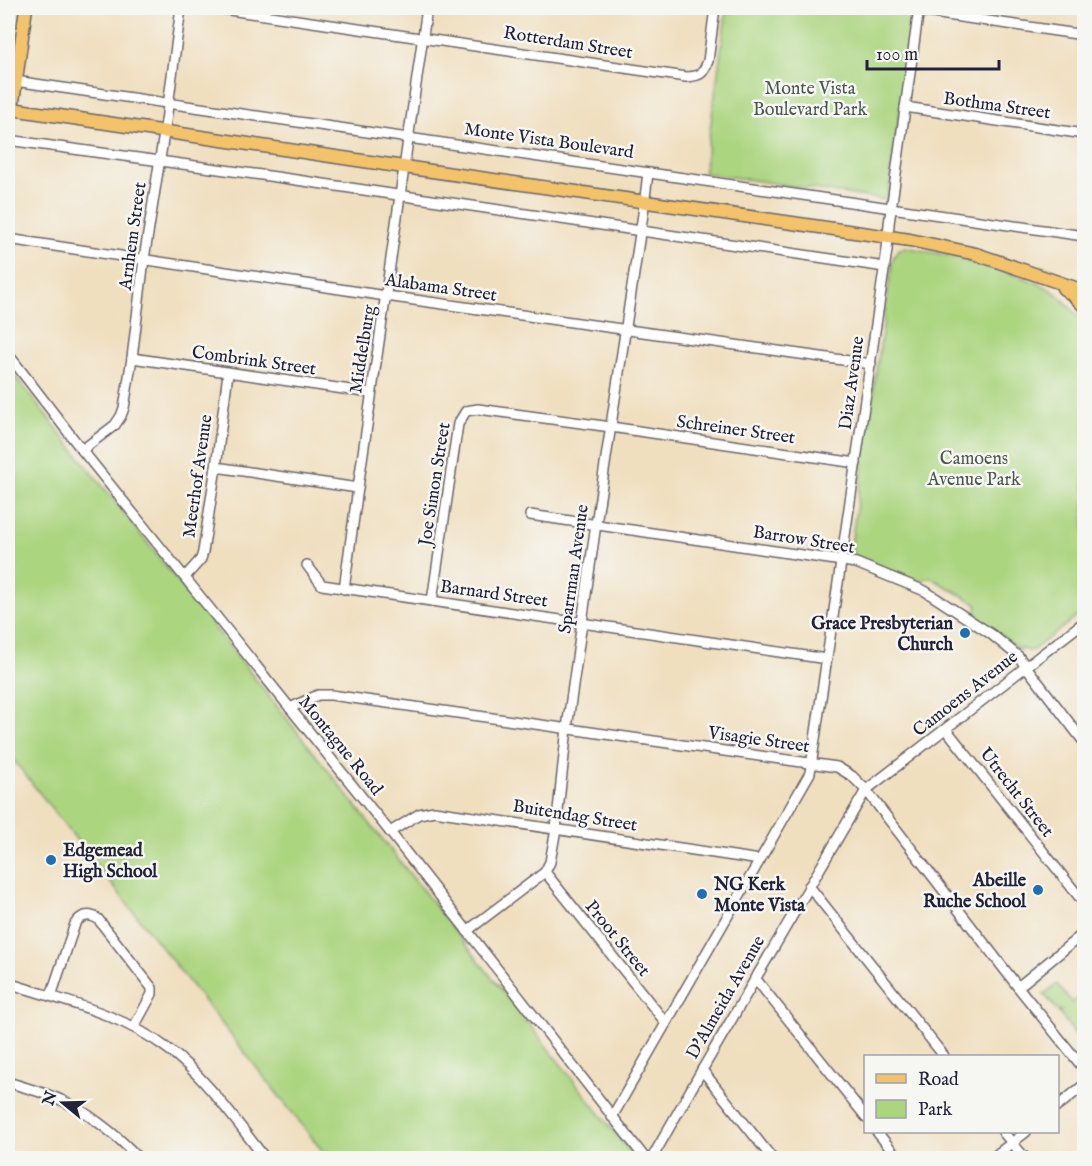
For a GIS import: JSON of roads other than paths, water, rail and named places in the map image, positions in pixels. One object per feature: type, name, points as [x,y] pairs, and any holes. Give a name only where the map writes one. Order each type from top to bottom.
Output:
[{"type":"main road","points":[[26,8],[11,80],[10,109],[889,237],[976,254],[1084,291]]},
{"type":"main road","points":[[1048,279],[1070,292],[1084,306]]},
{"type":"street","name":"Arnhem Street","points":[[82,450],[115,425],[124,408],[182,8]]},
{"type":"street","name":"Rotterdam Street","points":[[216,8],[686,76],[702,74],[708,61],[715,8]]},
{"type":"street","name":"Middelburg","points":[[344,589],[428,8]]},
{"type":"street","points":[[919,9],[1084,35]]},
{"type":"street","name":"Diaz Avenue","points":[[812,763],[885,267],[919,9]]},
{"type":"street","name":"Monte Vista Boulevard","points":[[11,80],[1084,236]]},
{"type":"street","name":"Bothma Street","points":[[905,107],[1084,134]]},
{"type":"street","points":[[10,109],[8,139],[885,267]]},
{"type":"street","name":"Sparrman Avenue","points":[[545,872],[550,862],[556,829],[567,729],[648,173]]},
{"type":"street","name":"Alabama Street","points":[[8,239],[386,296],[871,364]]},
{"type":"street","name":"Montague Road","points":[[8,354],[82,450],[390,831],[645,1158]]},
{"type":"street","name":"Combrink Street","points":[[132,358],[371,393]]},
{"type":"street","name":"Meerhof Avenue","points":[[185,577],[201,559],[203,552],[228,373]]},
{"type":"street","name":"Joe Simon Street","points":[[432,601],[458,424],[466,411],[478,409],[611,427]]},
{"type":"street","name":"Schreiner Street","points":[[611,427],[856,463]]},
{"type":"street","points":[[216,467],[358,488]]},
{"type":"street","name":"Barrow Street","points":[[530,515],[856,563],[926,591],[991,634],[1018,656],[1084,742]]},
{"type":"street","name":"Barnard Street","points":[[308,566],[322,585],[344,589],[828,660]]},
{"type":"street","name":"Camoens Avenue","points":[[866,790],[1084,622]]},
{"type":"street","name":"Visagie Street","points":[[290,708],[318,695],[331,695],[829,765],[844,771],[866,790],[1084,1069]]},
{"type":"street","name":"Utrecht Street","points":[[946,729],[1084,903]]},
{"type":"street","points":[[612,1117],[810,773],[812,763]]},
{"type":"street","name":"D'Almeida Avenue","points":[[652,1158],[866,790]]},
{"type":"street","name":"Buitendag Street","points":[[390,831],[419,814],[434,811],[760,860]]},
{"type":"street","points":[[466,931],[545,872]]},
{"type":"street","name":"Proot Street","points":[[545,872],[666,1023]]},
{"type":"street","points":[[809,886],[943,1055]]},
{"type":"street","points":[[51,996],[75,924],[84,916],[92,916],[98,919],[152,988],[152,994],[134,1027]]},
{"type":"street","points":[[1018,987],[1084,933]]},
{"type":"street","points":[[755,978],[864,1114]]},
{"type":"street","points":[[8,983],[110,1016],[134,1027],[168,1048],[217,1097],[265,1158]]},
{"type":"street","points":[[702,1070],[772,1158]]},
{"type":"street","points":[[8,1082],[62,1100],[74,1107],[127,1146],[138,1158]]},
{"type":"street","points":[[1059,1105],[1084,1085]]},
{"type":"street","points":[[879,1133],[898,1158]]},
{"type":"street","points":[[1005,1133],[1025,1158]]},
{"type":"street","points":[[992,1158],[1023,1133]]},
{"type":"place","name":"Grace Presbyterian Church","points":[[965,633]]},
{"type":"place","name":"Edgemead High School","points":[[51,860]]},
{"type":"place","name":"Abeille Ruche School","points":[[1038,890]]},
{"type":"place","name":"NG Kerk Monte Vista","points":[[702,894]]},
{"type":"park label","name":"Monte Vista Boulevard Park","points":[[810,98]]},
{"type":"park label","name":"Camoens Avenue Park","points":[[974,468]]}]
